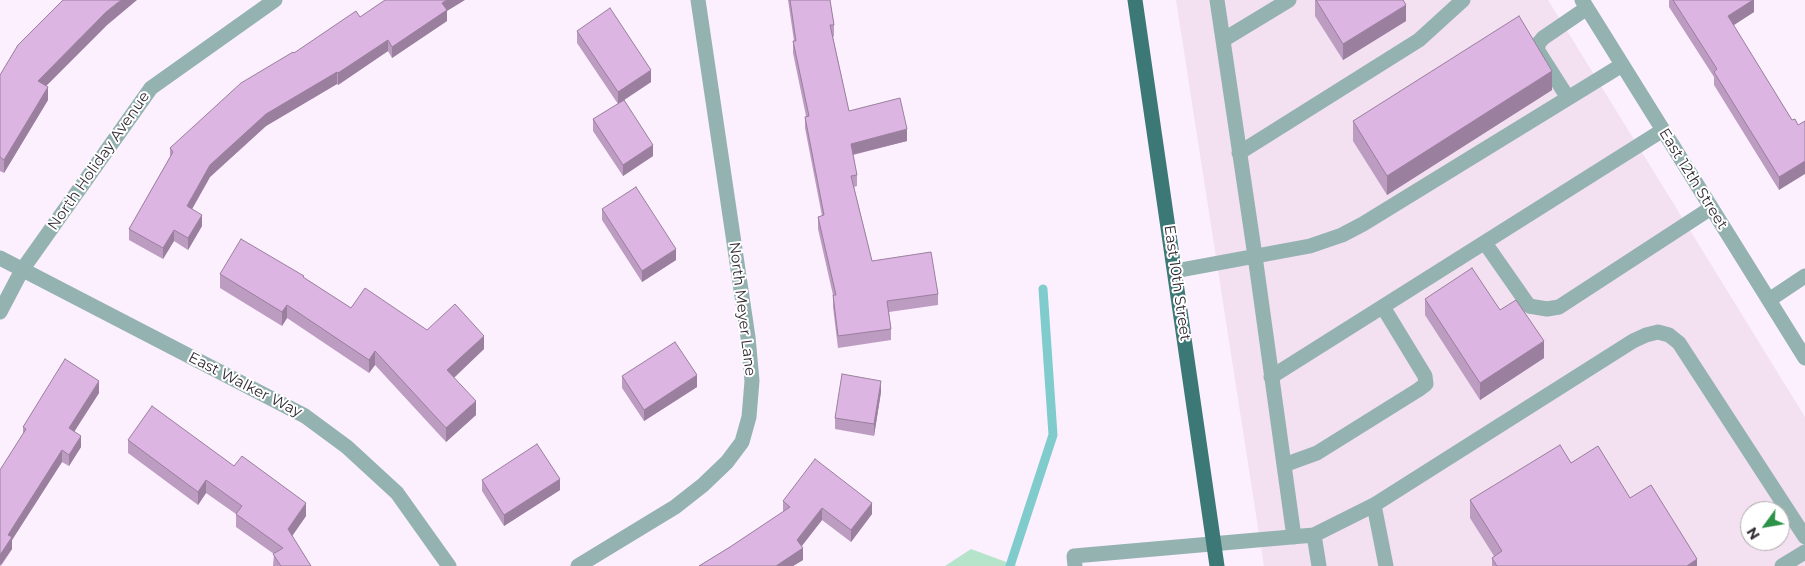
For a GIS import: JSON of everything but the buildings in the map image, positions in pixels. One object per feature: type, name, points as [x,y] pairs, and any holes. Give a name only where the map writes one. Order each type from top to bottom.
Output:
[{"type":"main road","name":"East 10th Street","points":[[1135,0],[1217,566]]},
{"type":"street","name":"North Holiday Avenue","points":[[0,312],[22,270],[151,88],[275,0]]},
{"type":"street","name":"North Meyer Lane","points":[[578,566],[675,507],[703,485],[727,462],[742,442],[749,417],[752,382],[748,337],[698,0]]},
{"type":"street","points":[[1217,0],[1294,537]]},
{"type":"street","points":[[1223,40],[1289,0]]},
{"type":"street","points":[[1240,153],[1419,40],[1464,0]]},
{"type":"street","points":[[1568,98],[1538,51],[1538,44],[1584,4]]},
{"type":"street","name":"East 12th Street","points":[[1584,4],[1805,358]]},
{"type":"street","points":[[1175,271],[1310,246],[1349,231],[1622,65]]},
{"type":"street","points":[[1271,377],[1663,130]]},
{"type":"street","points":[[1485,243],[1529,306],[1547,309],[1559,307],[1712,208]]},
{"type":"street","name":"East Walker Way","points":[[0,258],[305,416],[347,447],[397,493],[449,566]]},
{"type":"street","points":[[1769,300],[1805,276]]},
{"type":"street","points":[[1284,465],[1317,453],[1426,384],[1425,376],[1382,307]]},
{"type":"street","points":[[1075,566],[1074,556],[1133,559],[1214,544],[1314,536],[1374,504],[1633,341],[1658,332],[1669,335],[1679,343],[1805,537]]},
{"type":"street","points":[[1374,504],[1386,566]]},
{"type":"street","points":[[1314,536],[1319,566]]},
{"type":"street","points":[[1782,566],[1805,552]]},
{"type":"shaded area","points":[[1176,0],[1548,0],[1805,417],[1805,566],[1264,566]]},
{"type":"green space","points":[[971,549],[1017,566],[945,566]]},
{"type":"waterway","points":[[1010,566],[1053,435],[1043,289]]}]
